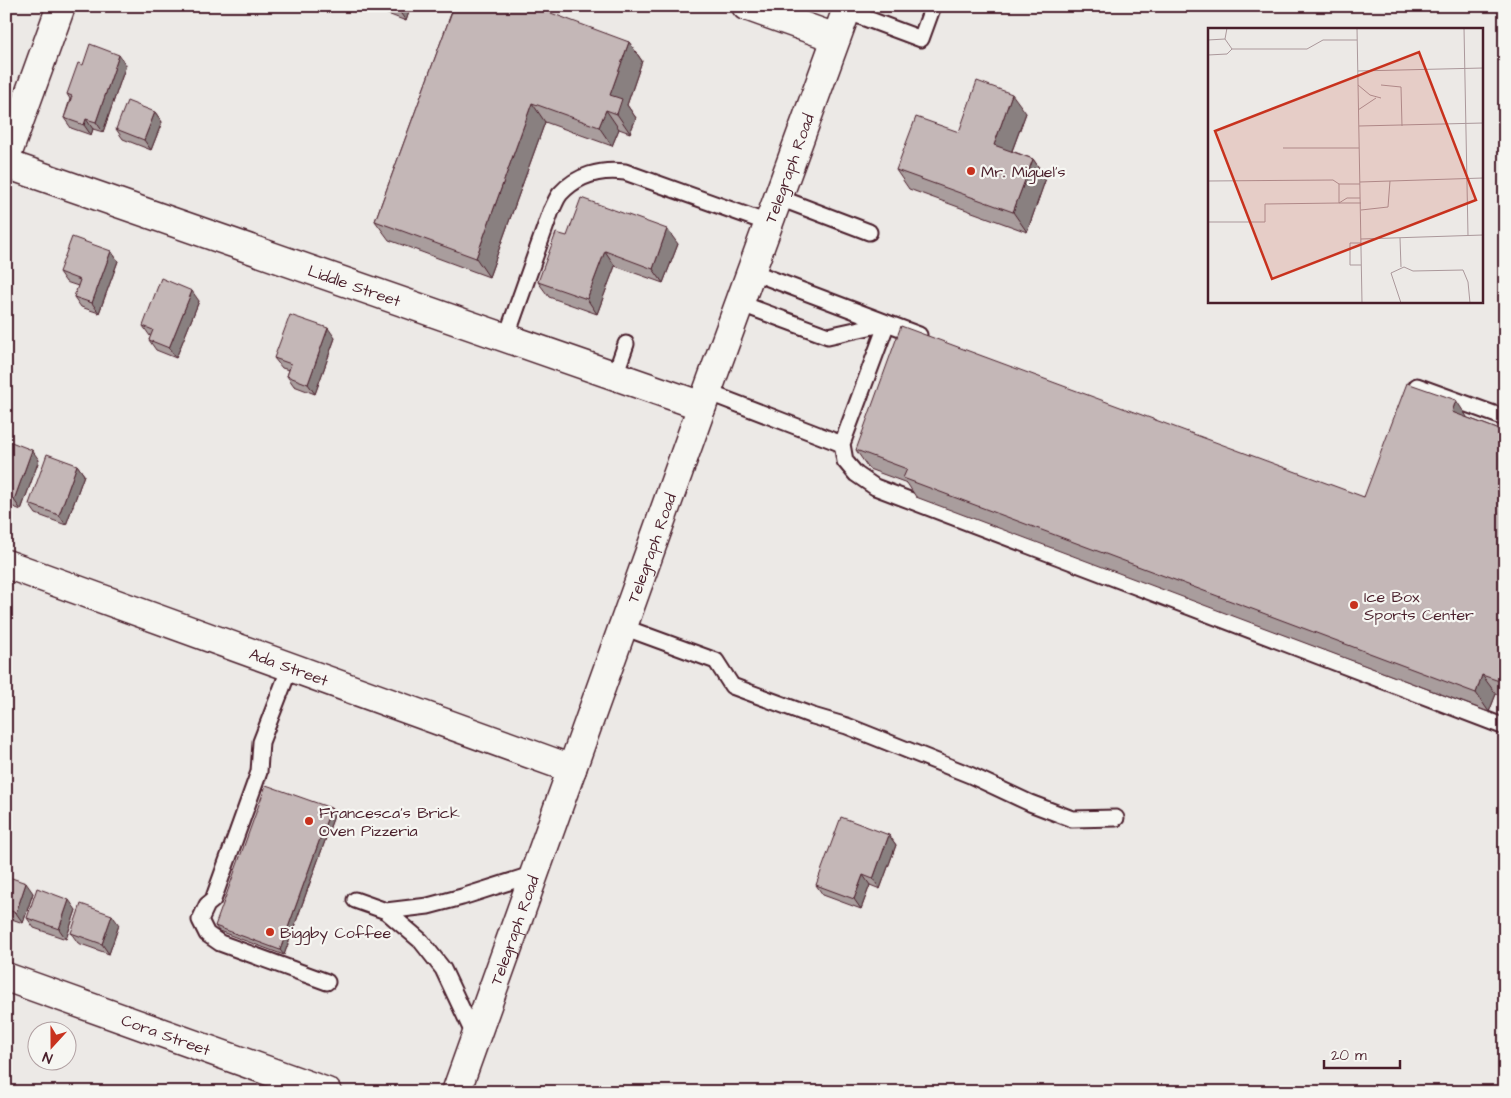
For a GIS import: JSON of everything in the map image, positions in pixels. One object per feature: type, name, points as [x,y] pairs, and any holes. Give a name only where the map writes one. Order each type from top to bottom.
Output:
[{"type":"street","points":[[6,158],[61,6]]},
{"type":"street","points":[[746,6],[836,38]]},
{"type":"street","name":"Telegraph Road","points":[[456,1092],[750,271],[847,9]]},
{"type":"street","name":"Liddle Street","points":[[6,164],[615,375],[704,399]]},
{"type":"street","name":"Ada Street","points":[[6,564],[572,769]]},
{"type":"street","name":"Cora Street","points":[[6,977],[326,1092]]},
{"type":"lane","points":[[847,9],[921,39],[933,6]]},
{"type":"lane","points":[[506,338],[551,211],[559,195],[584,176],[598,172],[625,172],[768,223]]},
{"type":"lane","points":[[777,197],[868,232]]},
{"type":"lane","points":[[750,271],[934,340]]},
{"type":"lane","points":[[739,303],[828,336],[887,323]]},
{"type":"lane","points":[[887,323],[842,444],[846,461],[856,474],[875,487],[1505,727]]},
{"type":"lane","points":[[615,375],[626,344]]},
{"type":"lane","points":[[1403,422],[1417,386],[1505,418]]},
{"type":"lane","points":[[704,399],[842,444]]},
{"type":"lane","points":[[623,627],[716,661],[732,686],[813,716],[847,726],[970,775],[1030,803],[1072,818],[1116,818]]},
{"type":"lane","points":[[290,666],[261,742],[259,772],[213,900],[207,906],[200,920],[207,934],[220,943],[327,982]]},
{"type":"lane","points":[[386,911],[428,906],[534,874]]},
{"type":"lane","points":[[355,900],[386,911],[421,941],[444,969],[475,1037]]},
{"type":"building","points":[[387,6],[401,6],[399,11]]},
{"type":"building","points":[[454,6],[532,6],[629,42],[610,95],[622,99],[617,114],[606,110],[599,127],[532,103],[476,258],[375,221]]},
{"type":"building","points":[[90,44],[119,55],[96,122],[86,119],[84,125],[64,118],[72,96],[67,94],[78,63],[83,65]]},
{"type":"building","name":"Mr. Miguel's","points":[[977,81],[1012,94],[994,145],[1033,159],[1013,212],[896,170],[916,117],[959,132]]},
{"type":"building","points":[[127,101],[155,112],[144,140],[116,129]]},
{"type":"building","points":[[581,198],[667,229],[653,269],[605,251],[587,299],[538,282],[556,233],[567,236]]},
{"type":"building","points":[[72,237],[111,251],[92,303],[74,297],[80,280],[59,272]]},
{"type":"building","points":[[161,278],[192,291],[169,348],[149,340],[153,330],[143,326]]},
{"type":"building","points":[[290,315],[328,328],[308,384],[287,376],[291,364],[274,358]]},
{"type":"building","name":"Ice Box Sports Center","points":[[901,326],[1364,497],[1407,383],[1456,400],[1452,412],[1505,432],[1505,683],[1482,675],[1476,693],[903,478],[907,469],[856,450]]},
{"type":"building","points":[[6,440],[32,450],[14,500],[6,497]]},
{"type":"building","points":[[47,454],[77,465],[59,515],[29,504]]},
{"type":"building","points":[[266,785],[331,808],[280,950],[215,926]]},
{"type":"building","points":[[841,817],[889,835],[873,879],[863,875],[854,899],[816,885]]},
{"type":"building","points":[[6,876],[26,883],[16,913],[6,909]]},
{"type":"building","points":[[37,888],[69,900],[59,929],[27,918]]},
{"type":"building","points":[[81,904],[112,915],[102,944],[71,933]]},
{"type":"place","name":"Mr. Miguel's","points":[[971,171]]},
{"type":"place","name":"Ice Box Sports Center","points":[[1354,605]]},
{"type":"place","name":"Francesca's Brick Oven Pizzeria","points":[[309,821]]},
{"type":"place","name":"Biggby Coffee","points":[[270,932]]}]
